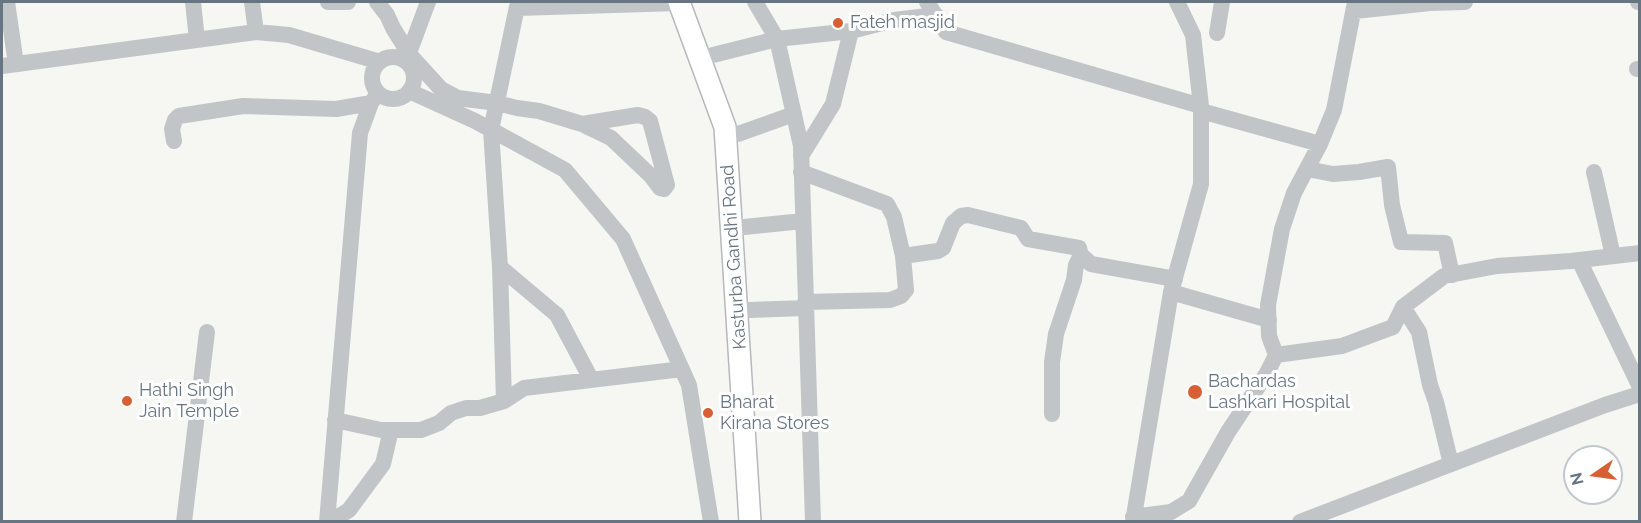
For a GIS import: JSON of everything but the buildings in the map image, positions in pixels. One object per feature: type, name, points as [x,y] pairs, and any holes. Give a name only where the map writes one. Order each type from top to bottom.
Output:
[{"type":"main road","name":"Kasturba Gandhi Road","points":[[684,2],[713,55],[737,124],[762,522]]},
{"type":"main road","name":"Kasturba Gandhi Road","points":[[684,2],[725,127],[750,522]]},
{"type":"street","points":[[7,2],[9,65],[256,32],[289,35],[380,62]]},
{"type":"street","points":[[193,2],[196,40]]},
{"type":"street","points":[[252,2],[256,32]]},
{"type":"street","points":[[328,2],[348,2]]},
{"type":"street","points":[[174,141],[172,129],[179,116],[243,106],[336,109],[375,98],[398,98],[409,91],[413,79],[407,58],[387,15],[377,2]]},
{"type":"street","points":[[407,58],[428,2]]},
{"type":"street","points":[[504,401],[500,267],[491,130],[518,5],[684,2]]},
{"type":"street","points":[[755,2],[777,39],[801,146],[813,522]]},
{"type":"street","points":[[1178,2],[1193,35],[1201,109],[1201,184],[1173,285],[1133,520],[1171,512],[1189,501],[1228,432],[1267,373],[1276,355],[1269,336],[1268,305],[1282,229],[1294,193],[1320,144],[1334,110],[1355,6],[1465,2]]},
{"type":"street","points":[[1217,33],[1222,2]]},
{"type":"street","points":[[713,55],[777,39],[851,31],[932,8],[946,32],[1320,144]]},
{"type":"street","points":[[801,164],[833,104],[851,31]]},
{"type":"street","points":[[328,522],[334,420],[360,133],[375,98],[372,80],[373,73],[380,62],[393,57],[407,58],[441,89],[458,98],[539,111],[582,124],[611,138],[651,176],[660,188],[664,189],[666,185],[650,121],[638,115],[582,124]]},
{"type":"street","points":[[409,91],[491,130],[565,170],[623,239],[689,385],[711,522]]},
{"type":"street","points":[[738,134],[794,114]]},
{"type":"street","points":[[749,310],[890,300],[902,296],[906,290],[903,256],[894,217],[887,204],[801,164]]},
{"type":"street","points":[[1307,169],[1333,174],[1388,167],[1392,205],[1401,242],[1445,243],[1452,275]]},
{"type":"street","points":[[1594,172],[1613,256]]},
{"type":"street","points":[[903,256],[938,251],[943,248],[953,223],[961,216],[968,215],[1021,228],[1028,239],[1079,248],[1081,255],[1091,264],[1173,285],[1269,320]]},
{"type":"street","points":[[744,227],[802,221]]},
{"type":"street","points":[[1276,355],[1342,346],[1393,327],[1403,307],[1444,276],[1497,266],[1640,253]]},
{"type":"street","points":[[1052,414],[1052,374],[1056,334],[1081,255]]},
{"type":"street","points":[[1579,260],[1640,387]]},
{"type":"street","points":[[500,267],[557,315],[591,379]]},
{"type":"street","points":[[1403,307],[1419,332],[1451,464]]},
{"type":"street","points":[[184,522],[207,332]]},
{"type":"street","points":[[334,420],[381,430],[421,430],[439,423],[451,412],[466,408],[480,408],[504,401],[524,388],[682,369]]},
{"type":"street","points":[[1300,522],[1605,405],[1640,394]]},
{"type":"street","points":[[328,522],[349,510],[383,464],[391,430]]},
{"type":"place","name":"Fateh masjid","points":[[838,23]]},
{"type":"place","name":"Bachardas Lashkari Hospital","points":[[1195,392]]},
{"type":"place","name":"Hathi Singh Jain Temple","points":[[127,401]]},
{"type":"place","name":"Bharat Kirana Stores","points":[[708,413]]}]
